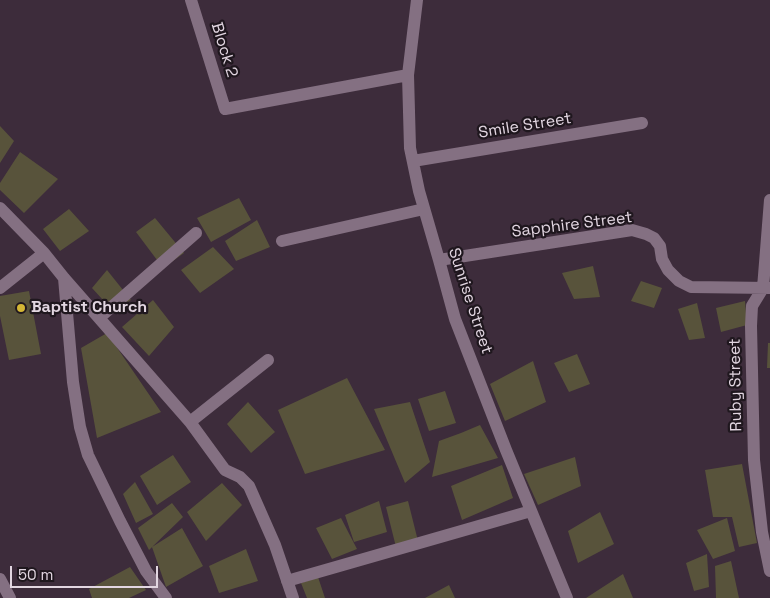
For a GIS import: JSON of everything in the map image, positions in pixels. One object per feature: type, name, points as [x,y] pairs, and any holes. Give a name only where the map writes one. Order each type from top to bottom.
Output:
[{"type":"street","name":"Block 2","points":[[191,0],[225,109],[408,75]]},
{"type":"street","name":"Sunrise Street","points":[[417,0],[408,75],[410,148],[419,192],[455,318],[567,598]]},
{"type":"street","name":"Smile Street","points":[[413,161],[642,123]]},
{"type":"street","name":"Ruby Street","points":[[770,200],[767,288],[752,306],[751,370],[754,460],[762,532],[770,572]]},
{"type":"street","points":[[0,208],[44,253],[98,318],[190,422],[225,470],[240,477],[249,486],[274,545],[293,598]]},
{"type":"street","points":[[282,241],[424,209]]},
{"type":"street","name":"Sapphire Street","points":[[439,260],[632,230],[654,238],[660,246],[662,259],[668,270],[679,281],[691,287],[767,288]]},
{"type":"street","points":[[98,318],[196,233]]},
{"type":"street","points":[[0,288],[44,253]]},
{"type":"street","points":[[64,278],[73,382],[80,427],[88,455],[146,570],[166,598]]},
{"type":"street","points":[[190,422],[268,360]]},
{"type":"street","points":[[288,581],[531,510]]},
{"type":"street","points":[[0,579],[10,598]]},
{"type":"building","points":[[0,126],[14,141],[0,163]]},
{"type":"building","points":[[20,152],[58,179],[24,213],[0,190],[0,183]]},
{"type":"building","points":[[239,198],[251,220],[211,242],[197,218]]},
{"type":"building","points":[[69,209],[89,231],[60,251],[43,229]]},
{"type":"building","points":[[155,218],[184,253],[163,268],[136,232]]},
{"type":"building","points":[[257,220],[270,247],[236,261],[225,241]]},
{"type":"building","points":[[213,247],[234,269],[200,293],[181,270]]},
{"type":"building","points":[[593,266],[600,297],[574,299],[562,273]]},
{"type":"building","points":[[107,270],[131,300],[113,311],[92,288]]},
{"type":"building","points":[[641,281],[662,288],[654,308],[631,301]]},
{"type":"building","points":[[29,291],[41,354],[9,360],[0,316],[0,296]]},
{"type":"building","points":[[153,300],[174,327],[149,356],[122,327]]},
{"type":"building","points":[[745,301],[747,325],[721,332],[716,308]]},
{"type":"building","points":[[697,303],[705,338],[689,340],[678,309]]},
{"type":"building","points":[[107,333],[161,412],[97,438],[81,348]]},
{"type":"building","points":[[768,343],[770,343],[770,368],[767,368]]},
{"type":"building","points":[[577,354],[590,384],[569,392],[554,363]]},
{"type":"building","points":[[533,361],[546,402],[505,421],[490,384]]},
{"type":"building","points":[[347,378],[385,450],[305,474],[278,410]]},
{"type":"building","points":[[445,391],[456,423],[429,431],[418,399]]},
{"type":"building","points":[[248,402],[275,432],[251,453],[227,424]]},
{"type":"building","points":[[410,402],[430,462],[405,483],[374,409]]},
{"type":"building","points":[[480,425],[498,458],[432,477],[439,441]]},
{"type":"building","points":[[173,455],[191,482],[157,505],[140,476]]},
{"type":"building","points":[[575,457],[581,486],[538,505],[524,474]]},
{"type":"building","points":[[742,464],[757,543],[739,547],[732,517],[713,517],[705,470]]},
{"type":"building","points":[[502,465],[513,498],[462,520],[451,486]]},
{"type":"building","points":[[135,482],[153,514],[136,523],[123,494]]},
{"type":"building","points":[[222,483],[242,505],[206,541],[187,512]]},
{"type":"building","points":[[379,501],[387,532],[354,542],[345,515]]},
{"type":"building","points":[[408,501],[418,541],[396,547],[386,507]]},
{"type":"building","points":[[172,503],[183,517],[149,550],[138,528]]},
{"type":"building","points":[[600,512],[614,544],[578,563],[568,531]]},
{"type":"building","points":[[341,518],[357,549],[332,559],[316,528]]},
{"type":"building","points":[[727,518],[735,551],[713,559],[697,530]]},
{"type":"building","points":[[182,528],[203,566],[166,587],[152,547]]},
{"type":"building","points":[[246,549],[258,581],[219,593],[209,566]]},
{"type":"building","points":[[707,554],[709,587],[694,591],[686,563]]},
{"type":"building","points":[[731,561],[739,598],[716,598],[715,566]]},
{"type":"building","points":[[130,567],[146,590],[129,598],[92,598],[89,589]]},
{"type":"building","points":[[623,574],[633,598],[586,598]]},
{"type":"building","points":[[318,577],[325,598],[307,598],[301,583]]},
{"type":"building","points":[[449,585],[455,598],[425,598]]},
{"type":"place","name":"Baptist Church","points":[[21,308]]}]
